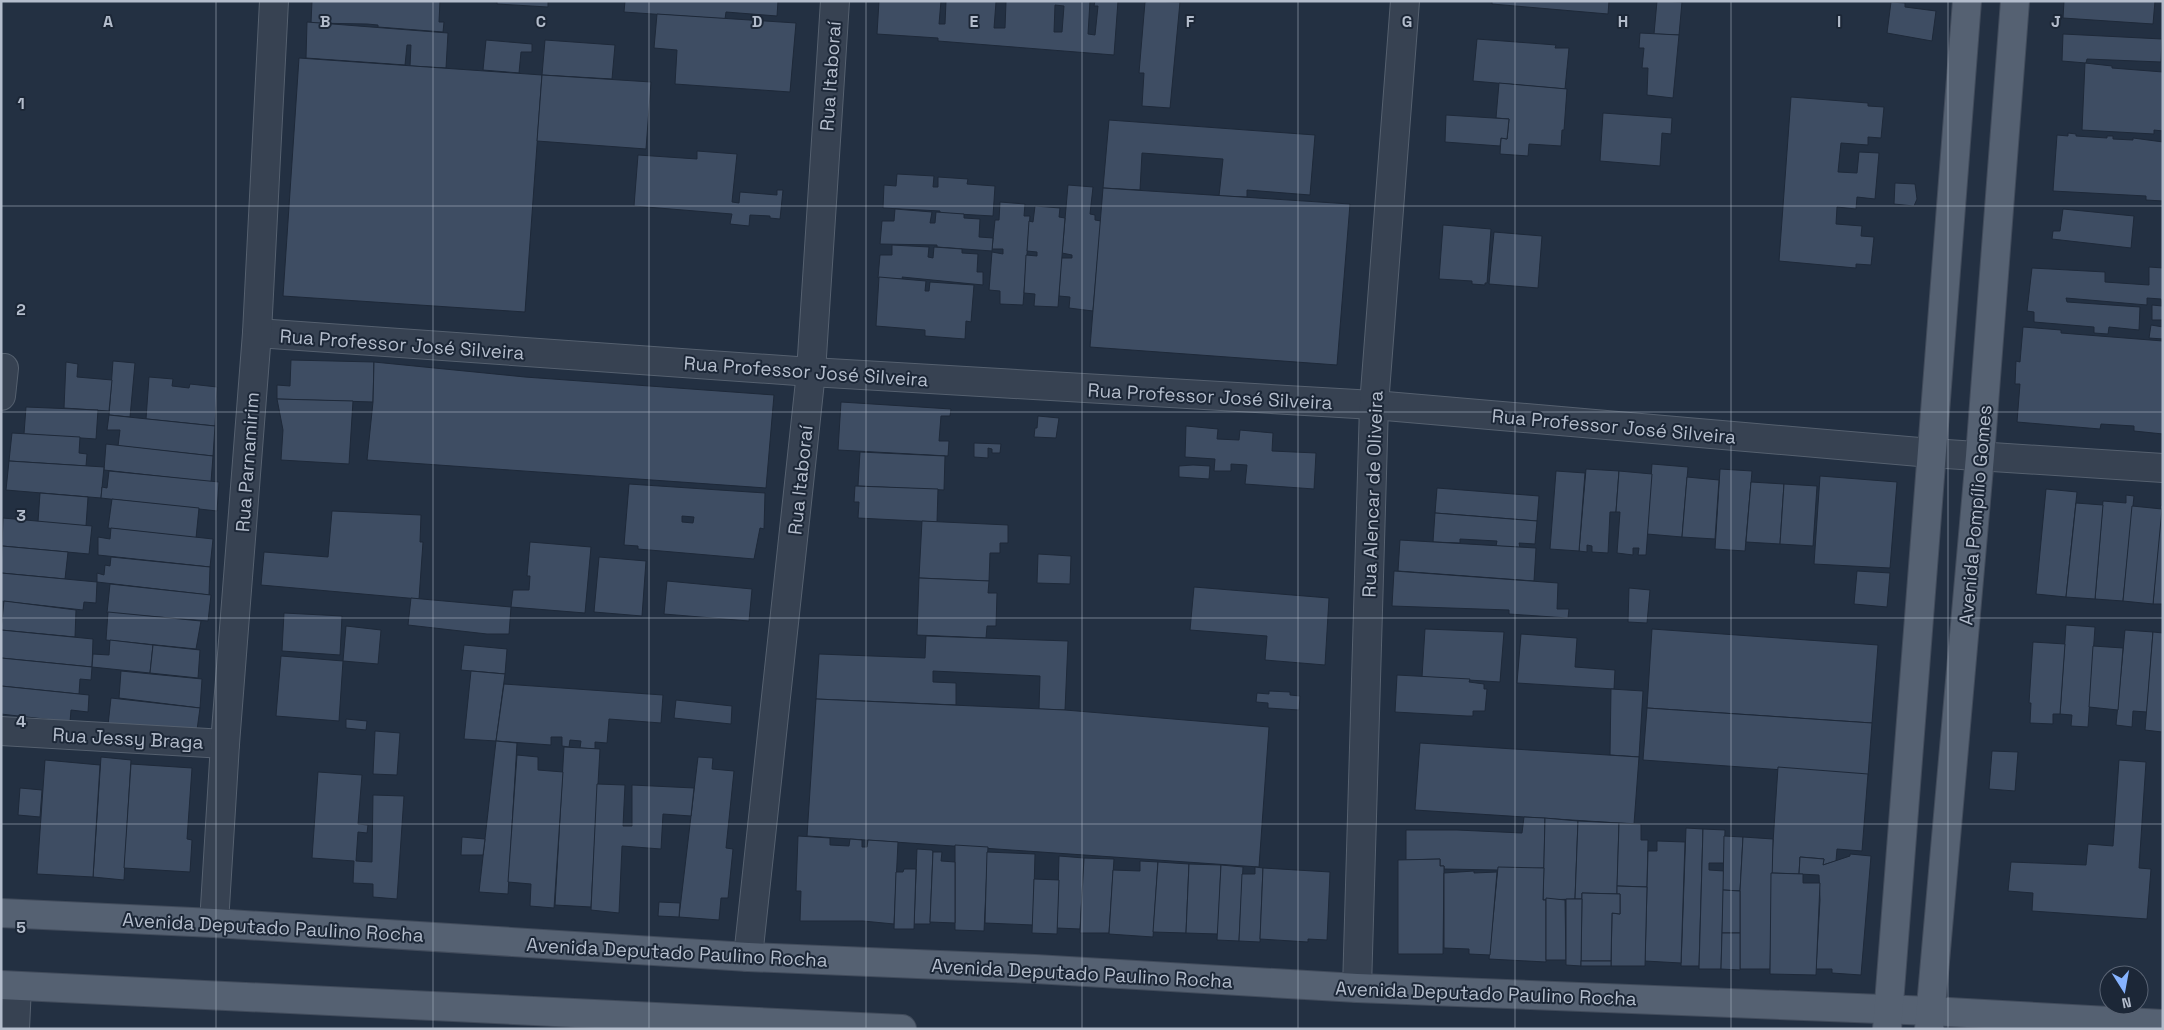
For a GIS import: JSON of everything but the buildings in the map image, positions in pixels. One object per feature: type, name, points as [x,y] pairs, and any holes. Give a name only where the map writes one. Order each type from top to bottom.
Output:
[{"type":"main road","points":[[1887,1019],[1967,1]]},
{"type":"main road","name":"Avenida Pompílio Gomes","points":[[1930,1020],[1980,456],[2015,1]]},
{"type":"main road","name":"Avenida Deputado Paulino Rocha","points":[[1,913],[214,923],[748,957],[1035,968],[1887,1019],[2163,1024]]},
{"type":"main road","points":[[9,986],[902,1029]]},
{"type":"street","name":"Rua Parnamirim","points":[[214,923],[225,744],[257,333],[274,1]]},
{"type":"street","name":"Rua Itaboraí","points":[[748,957],[811,372],[835,1]]},
{"type":"street","name":"Rua Alencar de Oliveira","points":[[1357,988],[1374,406],[1405,1]]},
{"type":"street","name":"Rua Professor José Silveira","points":[[257,333],[811,372],[1374,406],[1931,453],[2163,468]]},
{"type":"street","points":[[1,396],[4,368]]},
{"type":"street","name":"Rua Jessy Braga","points":[[1,731],[225,744]]},
{"type":"street","points":[[9,986],[15,1029]]}]
